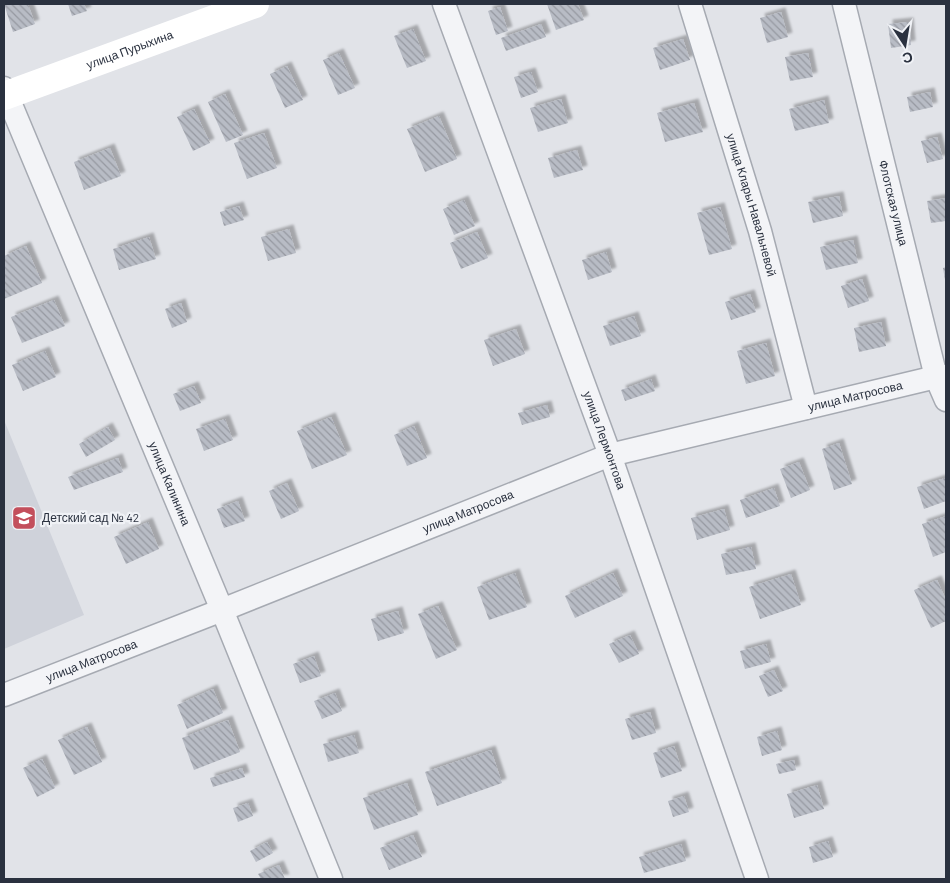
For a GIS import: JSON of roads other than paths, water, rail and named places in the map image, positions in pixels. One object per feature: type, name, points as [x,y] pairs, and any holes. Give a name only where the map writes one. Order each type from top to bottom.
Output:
[{"type":"street","name":"улица Пурыхина","points":[[5,93],[220,10],[255,4]]},
{"type":"street","name":"улица Лермонтова","points":[[444,4],[610,455],[757,879]]},
{"type":"street","name":"улица Клары Навальневой","points":[[690,4],[760,231],[806,408]]},
{"type":"street","name":"Флотская улица","points":[[844,4],[946,400]]},
{"type":"street","name":"улица Калинина","points":[[5,93],[222,610],[332,879]]},
{"type":"street","name":"улица Матросова","points":[[4,695],[610,455],[941,377]]},
{"type":"place","name":"Детский сад № 42","points":[[24,518]]}]
